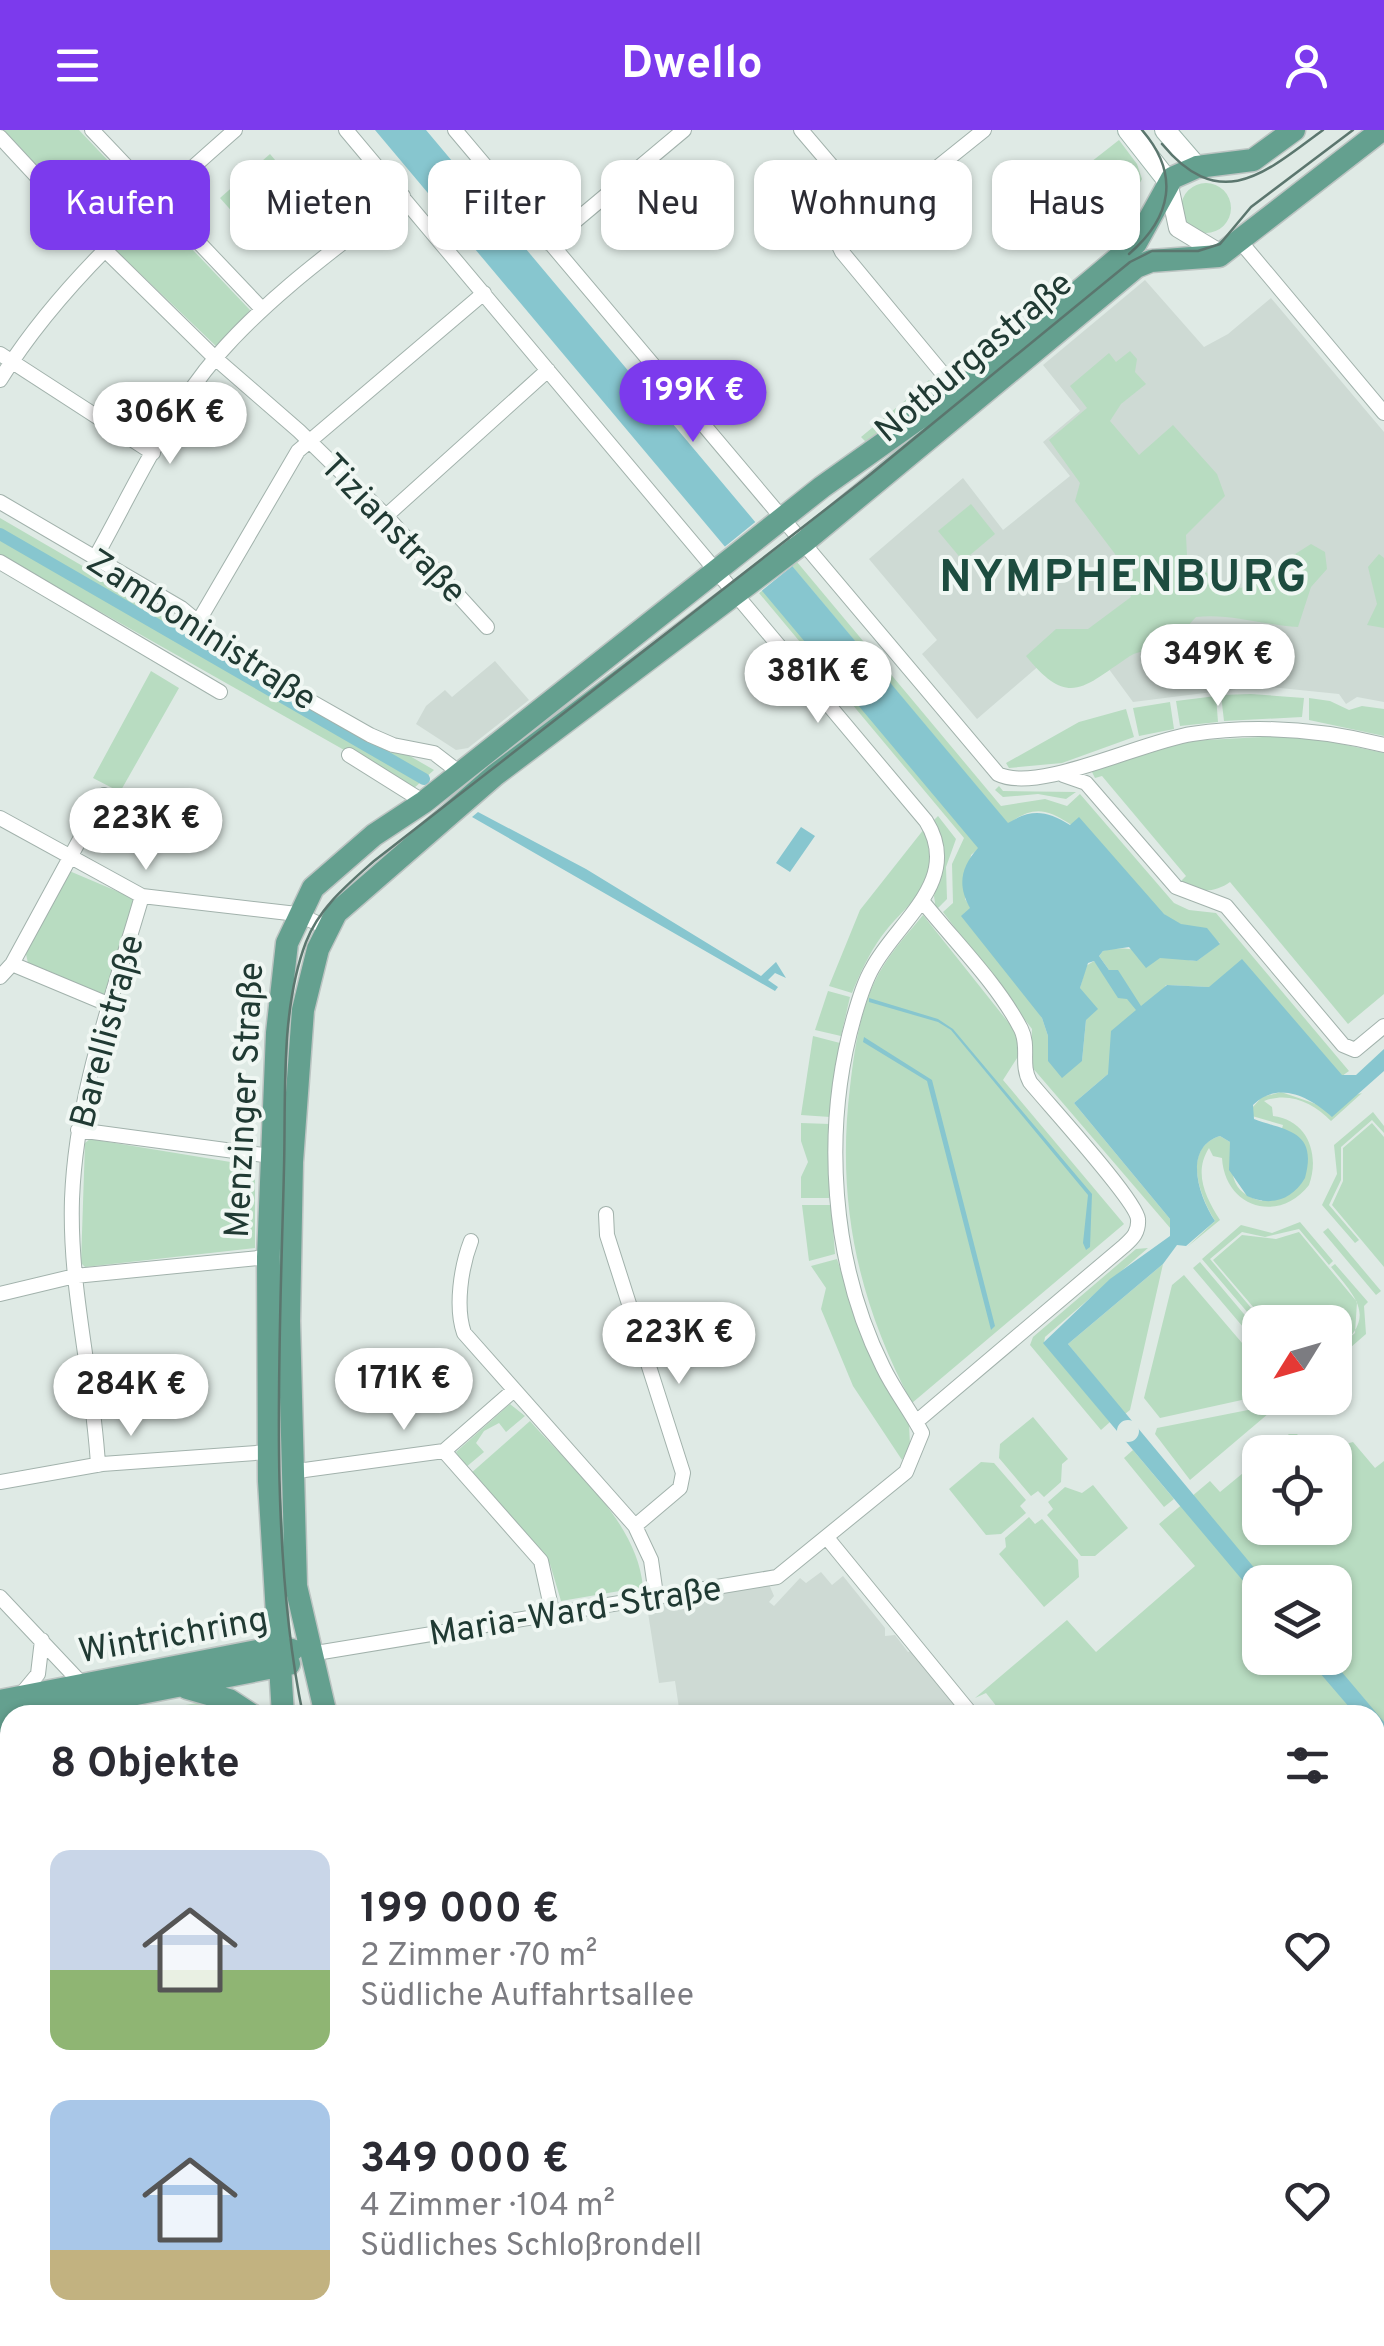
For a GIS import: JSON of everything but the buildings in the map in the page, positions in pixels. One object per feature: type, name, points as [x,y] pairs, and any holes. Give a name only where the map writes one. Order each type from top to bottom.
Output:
[{"type":"main road","points":[[1128,130],[1168,181],[1197,166],[1253,160],[1294,130]]},
{"type":"main road","points":[[1165,130],[1197,166]]},
{"type":"main road","points":[[1221,251],[1382,130]]},
{"type":"main road","name":"Notburgastraße","points":[[724,565],[958,392],[1136,243],[1168,181]]},
{"type":"main road","name":"Notburgastraße","points":[[744,590],[1136,267],[1221,251]]},
{"type":"main road","name":"Menzinger Straße","points":[[282,1705],[269,1452],[268,1257],[282,988],[287,943],[297,914],[333,868],[424,802],[724,565]]},
{"type":"main road","name":"Menzinger Straße","points":[[323,1705],[296,1586],[290,1472],[289,1322],[295,1110],[309,974],[328,928],[359,890],[486,782],[744,590]]},
{"type":"main road","name":"Wintrichring","points":[[23,1705],[83,1685],[310,1654]]},
{"type":"main road","name":"Wintrichring","points":[[36,1705],[179,1686],[278,1657]]},
{"type":"main road","points":[[179,1686],[236,1705]]},
{"type":"street","points":[[92,130],[120,160]]},
{"type":"street","points":[[202,160],[234,130]]},
{"type":"street","points":[[346,130],[372,160]]},
{"type":"street","points":[[456,130],[481,160]]},
{"type":"street","points":[[581,217],[684,130]]},
{"type":"street","points":[[801,130],[827,160]]},
{"type":"street","points":[[945,160],[978,132]]},
{"type":"street","name":"Tizianstraße","points":[[0,137],[106,251],[386,516],[487,627]]},
{"type":"street","points":[[1168,181],[1178,228],[1221,251],[1292,304],[1384,413]]},
{"type":"street","points":[[408,202],[548,370],[724,565],[931,829],[936,868],[923,902],[872,968],[852,1023],[838,1120],[837,1202],[843,1254],[883,1367],[916,1422],[1124,1246],[1135,1236],[1138,1224],[1128,1200],[1030,1082],[1024,1070],[1026,1040],[1012,1014],[923,902]]},
{"type":"street","points":[[205,250],[262,309]]},
{"type":"street","points":[[95,558],[153,453],[215,358],[262,309],[336,250]]},
{"type":"street","points":[[556,250],[796,548],[998,774],[1014,780],[1062,774],[1116,752],[1194,734],[1288,728],[1384,745]]},
{"type":"street","points":[[841,250],[958,392]]},
{"type":"street","points":[[0,380],[5,358],[106,251]]},
{"type":"street","points":[[198,622],[287,465],[310,441],[484,294]]},
{"type":"street","points":[[5,358],[153,453]]},
{"type":"street","points":[[386,516],[548,370]]},
{"type":"street","name":"Zamboninistraße","points":[[0,502],[198,622],[210,644],[370,735],[393,745],[434,752],[460,773]]},
{"type":"street","points":[[0,562],[220,692]]},
{"type":"street","points":[[348,755],[424,802]]},
{"type":"street","points":[[1062,774],[1086,783],[1176,887],[1226,906],[1342,1045],[1355,1050],[1384,1026]]},
{"type":"street","points":[[0,977],[12,964],[104,795]]},
{"type":"street","points":[[0,818],[68,859],[142,896],[297,914],[328,928]]},
{"type":"street","name":"Barellistraße","points":[[98,1465],[75,1276],[72,1200],[78,1130],[142,896]]},
{"type":"street","points":[[12,964],[110,1005]]},
{"type":"street","points":[[78,1130],[271,1156]]},
{"type":"street","points":[[606,1214],[607,1235],[683,1473],[680,1488],[635,1526]]},
{"type":"street","points":[[470,1241],[464,1260],[460,1322],[464,1334],[635,1526],[651,1560],[656,1595]]},
{"type":"street","points":[[0,1294],[75,1276],[268,1257]]},
{"type":"street","points":[[290,1472],[444,1451],[514,1390]]},
{"type":"street","name":"Maria-Ward-Straße","points":[[310,1654],[552,1611],[777,1577],[906,1472],[922,1433],[916,1422]]},
{"type":"street","points":[[444,1451],[541,1561],[552,1611]]},
{"type":"street","points":[[0,1482],[98,1465],[269,1452]]},
{"type":"street","points":[[828,1539],[964,1705]]},
{"type":"street","points":[[0,1597],[83,1685]]},
{"type":"street","points":[[16,1705],[38,1674],[42,1640]]},
{"type":"shaded area","points":[[1145,280],[1204,347],[1228,334],[1271,298],[1384,432],[1384,702],[1357,697],[1346,704],[1339,694],[1260,686],[1133,702],[1092,646],[1048,658],[977,719],[922,654],[937,640],[869,559],[963,478],[1003,530],[1070,476],[1043,442],[1080,411],[1043,365]]},
{"type":"shaded area","points":[[495,661],[529,700],[468,748],[456,750],[416,724],[426,706],[445,690],[452,697]]},
{"type":"shaded area","points":[[138,1370],[143,1413],[100,1417],[95,1375]]},
{"type":"shaded area","points":[[821,1572],[832,1585],[843,1576],[885,1628],[885,1636],[895,1635],[908,1652],[913,1650],[957,1705],[679,1705],[675,1681],[659,1683],[646,1600],[768,1582],[774,1596],[769,1602],[774,1606],[800,1578],[806,1583]]},
{"type":"green space","points":[[4,130],[79,130],[108,160],[32,160]]},
{"type":"green space","points":[[1119,140],[1134,160],[1094,160]]},
{"type":"green space","points":[[1206,183],[1224,190],[1231,208],[1224,226],[1206,233],[1188,226],[1181,208],[1188,190]]},
{"type":"green space","points":[[230,189],[230,209],[220,198]]},
{"type":"green space","points":[[115,250],[193,250],[250,310],[218,348]]},
{"type":"green space","points":[[1130,351],[1137,359],[1135,372],[1146,384],[1121,404],[1110,421],[1139,455],[1173,425],[1217,474],[1225,496],[1186,535],[1187,556],[1221,585],[1241,588],[1311,544],[1325,552],[1327,569],[1311,587],[1298,627],[1196,617],[1168,646],[1134,654],[1088,684],[1065,687],[1054,683],[1026,656],[1056,629],[1088,629],[1131,597],[1115,554],[1075,501],[1080,483],[1049,440],[1087,408],[1070,386],[1109,353],[1116,362]]},
{"type":"green space","points":[[929,380],[938,391],[909,413],[901,404]]},
{"type":"green space","points":[[896,408],[904,417],[868,444],[861,437]]},
{"type":"green space","points":[[971,504],[995,534],[963,561],[938,531]]},
{"type":"green space","points":[[0,518],[434,770],[413,789],[0,555]]},
{"type":"green space","points":[[1379,554],[1384,558],[1384,628],[1367,625],[1377,604],[1368,567]]},
{"type":"green space","points":[[797,562],[1001,806],[1045,799],[1067,806],[1080,794],[1174,903],[1189,910],[1216,913],[1349,1071],[1342,1076],[1209,987],[1166,985],[1108,1074],[1074,1103],[1170,1219],[1171,1229],[1031,1066],[1032,1029],[943,912],[953,903],[952,864],[964,838],[759,593],[763,590],[979,848],[971,855],[965,899],[1042,1018],[1048,1036],[1048,1061],[1082,1061],[1086,1020],[1080,988],[1086,966],[1094,961],[1105,973],[1118,970],[1109,970],[1099,956],[1103,951],[1135,950],[1197,961],[1220,943],[1165,915],[1092,842],[1060,818],[1035,811],[1008,824],[792,566]]},
{"type":"green space","points":[[151,671],[179,688],[120,792],[93,778]]},
{"type":"green space","points":[[1221,695],[1304,698],[1302,717],[1224,721]]},
{"type":"green space","points":[[1216,696],[1218,722],[1180,726],[1176,701]]},
{"type":"green space","points":[[1309,698],[1330,701],[1349,710],[1362,706],[1384,709],[1384,736],[1309,720]]},
{"type":"green space","points":[[1170,702],[1174,729],[1139,736],[1133,708]]},
{"type":"green space","points":[[1126,709],[1134,737],[1062,763],[1009,768],[1006,763],[1079,722]]},
{"type":"green space","points":[[1299,735],[1384,753],[1384,994],[1348,1024],[1230,882],[1205,890],[1181,881],[1186,876],[1102,776],[1095,778],[1092,772],[1188,741]]},
{"type":"green space","points":[[999,786],[1003,791],[1076,792],[1066,799],[1038,794],[1003,797],[995,790]]},
{"type":"green space","points":[[938,816],[956,839],[946,867],[947,899],[936,910],[934,896],[940,875],[934,820]]},
{"type":"green space","points":[[924,829],[930,866],[921,891],[877,943],[852,993],[829,986],[860,910]]},
{"type":"green space","points":[[67,870],[133,898],[135,906],[107,1000],[29,968],[26,954]]},
{"type":"green space","points":[[923,915],[1016,1032],[1019,1055],[1003,1080],[1124,1224],[912,1403],[893,1365],[865,1289],[849,1211],[846,1129],[855,1048],[869,995],[884,964]]},
{"type":"green space","points":[[828,991],[850,997],[841,1036],[815,1030]]},
{"type":"green space","points":[[813,1036],[840,1043],[830,1117],[801,1115]]},
{"type":"green space","points":[[1281,1092],[1319,1105],[1362,1093],[1331,1121],[1300,1100],[1283,1097],[1264,1101],[1272,1107],[1273,1116],[1295,1124],[1303,1132],[1312,1151],[1309,1185],[1283,1204],[1269,1207],[1243,1199],[1225,1175],[1222,1158],[1213,1156],[1209,1148],[1202,1176],[1206,1194],[1220,1220],[1187,1247],[1215,1221],[1197,1174],[1197,1162],[1208,1142],[1220,1136],[1230,1142],[1237,1186],[1262,1201],[1283,1125],[1252,1116],[1252,1108],[1262,1097]]},
{"type":"green space","points":[[1373,1112],[1384,1126],[1384,1133],[1372,1120],[1341,1147],[1341,1180],[1329,1205],[1359,1240],[1355,1243],[1322,1205],[1337,1174],[1334,1145]]},
{"type":"green space","points":[[801,1123],[830,1124],[829,1198],[801,1198],[801,1177],[808,1162],[801,1141]]},
{"type":"green space","points":[[1372,1123],[1384,1137],[1384,1267],[1332,1205],[1343,1181],[1343,1148]]},
{"type":"green space","points":[[90,1139],[255,1166],[255,1248],[85,1267],[81,1263],[85,1143]]},
{"type":"green space","points":[[802,1205],[831,1205],[835,1254],[809,1261]]},
{"type":"green space","points":[[1300,1222],[1333,1261],[1329,1265],[1299,1229],[1265,1237],[1242,1232],[1210,1259],[1249,1305],[1242,1306],[1202,1259],[1241,1225],[1272,1233]]},
{"type":"green space","points":[[1328,1228],[1381,1291],[1376,1295],[1323,1232]]},
{"type":"green space","points":[[1299,1232],[1357,1302],[1352,1336],[1352,1305],[1251,1305],[1213,1260],[1242,1235],[1276,1239]]},
{"type":"green space","points":[[1148,1248],[1045,1337],[1044,1343],[1110,1422],[1101,1430],[1030,1345],[1033,1337],[1136,1249]]},
{"type":"green space","points":[[837,1259],[866,1346],[909,1423],[910,1445],[902,1460],[853,1386],[821,1309],[826,1288],[811,1266]]},
{"type":"green space","points":[[1200,1262],[1242,1312],[1242,1326],[1193,1268]]},
{"type":"green space","points":[[1163,1264],[1130,1410],[1125,1414],[1068,1344]]},
{"type":"green space","points":[[1335,1264],[1368,1302],[1364,1306],[1366,1334],[1352,1346],[1359,1310],[1331,1267]]},
{"type":"green space","points":[[1184,1275],[1242,1343],[1242,1400],[1160,1418],[1144,1398],[1172,1285]]},
{"type":"green space","points":[[510,1404],[525,1416],[506,1432],[499,1423],[484,1431],[476,1443],[484,1452],[465,1468],[456,1452]]},
{"type":"green space","points":[[1242,1411],[1242,1415],[1267,1415],[1190,1480],[1155,1434],[1157,1428]]},
{"type":"green space","points":[[1033,1417],[1068,1459],[1062,1464],[1061,1482],[1044,1497],[1038,1491],[1031,1496],[999,1458],[1000,1444]]},
{"type":"green space","points":[[530,1421],[616,1518],[638,1563],[643,1587],[561,1601],[550,1564],[470,1474]]},
{"type":"green space","points":[[1352,1442],[1375,1468],[1384,1461],[1384,1705],[995,1705],[986,1693],[975,1698],[1067,1620],[1096,1652],[1195,1566],[1159,1524],[1210,1481],[1220,1492],[1242,1474],[1242,1545],[1352,1545]]},
{"type":"green space","points":[[1133,1450],[1174,1499],[1164,1507],[1124,1458]]},
{"type":"green space","points":[[981,1462],[994,1463],[1026,1500],[1020,1506],[1026,1513],[1001,1534],[986,1535],[949,1489]]},
{"type":"green space","points":[[1093,1485],[1128,1528],[1095,1556],[1081,1556],[1047,1515],[1053,1509],[1048,1502],[1065,1487],[1082,1493]]},
{"type":"green space","points":[[1029,1517],[1035,1524],[1042,1519],[1078,1560],[1079,1577],[1044,1607],[999,1554],[1006,1547],[1005,1538]]},
{"type":"water","points":[[375,130],[426,130],[451,160],[428,160],[428,193],[408,169],[408,160],[400,160]]},
{"type":"water","points":[[476,250],[527,250],[1008,823],[1024,815],[1046,814],[1070,825],[1079,817],[1164,914],[1181,924],[1207,928],[1220,944],[1197,961],[1160,958],[1146,968],[1129,947],[1103,951],[1099,956],[1109,970],[1118,970],[1141,1006],[1167,985],[1209,987],[1242,959],[1342,1075],[1356,1075],[1384,1049],[1384,1071],[1332,1117],[1294,1094],[1273,1094],[1253,1105],[1254,1119],[1288,1130],[1303,1141],[1307,1150],[1305,1178],[1287,1196],[1264,1201],[1247,1196],[1229,1170],[1230,1142],[1220,1136],[1208,1142],[1201,1151],[1197,1174],[1215,1221],[1186,1246],[1177,1245],[1163,1264],[1068,1344],[1252,1565],[1242,1565],[1242,1580],[1043,1343],[1110,1279],[1170,1236],[1170,1219],[1074,1103],[1108,1074],[1111,1031],[1136,1010],[1127,999],[1118,998],[1094,961],[1088,963],[1080,988],[1098,1009],[1086,1020],[1082,1061],[1062,1078],[1048,1061],[1048,1036],[1042,1018],[961,916],[970,908],[963,892],[963,876],[978,848]]},
{"type":"water","points":[[478,812],[586,869],[761,976],[776,962],[786,978],[775,973],[768,980],[778,987],[775,991],[472,817]]},
{"type":"water","points":[[801,827],[815,836],[790,872],[776,863]]},
{"type":"water","points":[[869,998],[938,1019],[953,1029],[1092,1194],[1090,1247],[1086,1250],[1083,1243],[1088,1195],[951,1030],[938,1022],[869,1002]]},
{"type":"water","points":[[864,1037],[932,1080],[995,1326],[991,1330],[927,1081],[863,1042]]},
{"type":"water","points":[[1322,1675],[1344,1675],[1370,1705],[1347,1705]]},
{"type":"pier","points":[[759,519],[796,563],[759,593],[722,549]]},
{"type":"pier","points":[[1128,1420],[1136,1423],[1136,1439],[1128,1442],[1120,1439],[1117,1431],[1120,1423]]},
{"type":"waterway","points":[[0,534],[424,779]]},
{"type":"tram line","points":[[1129,254],[1155,225],[1166,195],[1162,163],[1142,130]]},
{"type":"tram line","points":[[1162,144],[1184,166],[1204,178],[1224,182],[1263,172],[1323,130]]},
{"type":"tram line","points":[[301,1705],[292,1651],[281,1514],[280,1303],[288,1025],[298,968],[318,918],[374,861],[871,474],[1130,262],[1152,251],[1198,251],[1220,244],[1251,207],[1353,130]]},
{"type":"district","name":"NYMPHENBURG","points":[[1124,575]]}]
